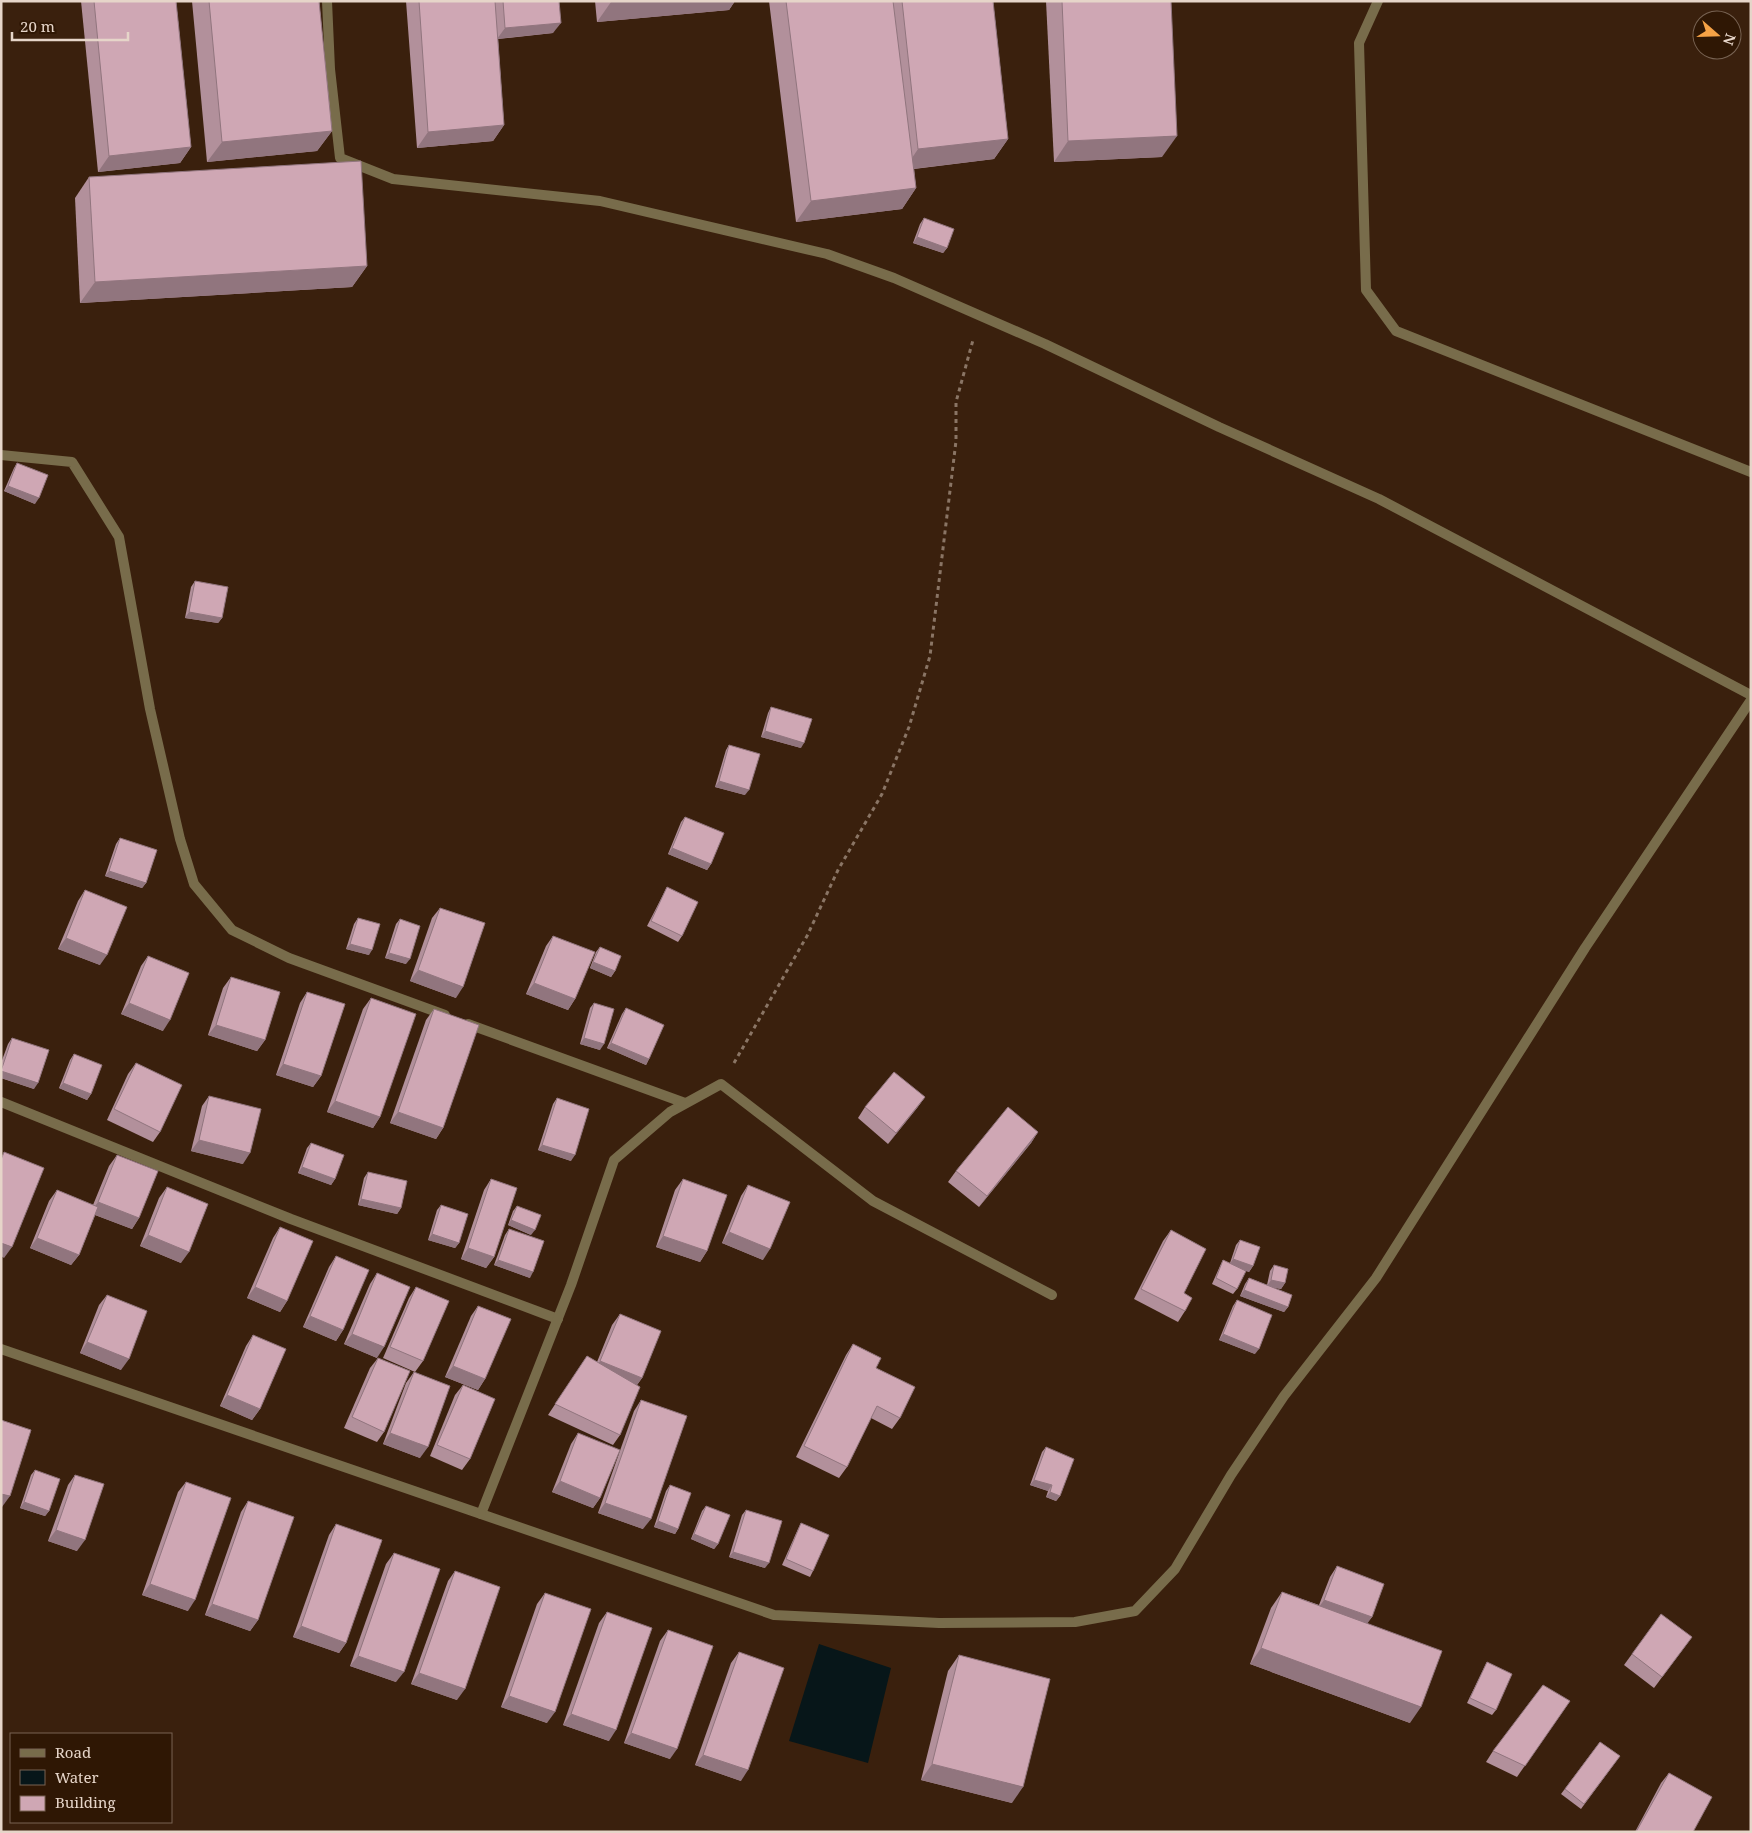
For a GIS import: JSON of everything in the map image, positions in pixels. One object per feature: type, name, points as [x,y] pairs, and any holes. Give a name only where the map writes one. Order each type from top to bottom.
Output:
[{"type":"street","points":[[327,1],[330,69],[340,158],[394,179],[600,201],[827,254],[894,278],[1045,344],[1219,427],[1379,499],[1751,695]]},
{"type":"street","points":[[1378,1],[1359,43],[1366,290],[1396,331],[1751,472]]},
{"type":"street","points":[[1,455],[72,462],[119,537],[150,709],[180,838],[194,884],[232,930],[289,958],[685,1103]]},
{"type":"street","points":[[1,1349],[774,1615],[938,1623],[1075,1622],[1135,1610],[1175,1569],[1231,1475],[1284,1396],[1376,1278],[1585,948],[1751,700]]},
{"type":"street","points":[[480,1514],[558,1319],[614,1160],[670,1112],[721,1084],[874,1201],[1052,1295]]},
{"type":"street","points":[[1,1102],[291,1219],[558,1319]]},
{"type":"path","points":[[721,1084],[807,936],[838,870],[882,794],[909,727],[930,656],[956,442],[956,402],[974,337],[976,315]]},
{"type":"water","points":[[819,1644],[891,1668],[868,1763],[789,1741]]},
{"type":"building","points":[[94,1],[176,1],[191,147],[109,156]]},
{"type":"building","points":[[209,1],[319,1],[332,131],[222,142]]},
{"type":"building","points":[[419,1],[495,1],[504,125],[428,132]]},
{"type":"building","points":[[503,1],[559,1],[561,23],[505,28]]},
{"type":"building","points":[[786,1],[893,1],[916,188],[811,201]]},
{"type":"building","points":[[902,1],[993,1],[1008,139],[918,149]]},
{"type":"building","points":[[1062,1],[1171,1],[1177,136],[1068,141]]},
{"type":"building","points":[[361,161],[367,266],[95,282],[89,177]]},
{"type":"building","points":[[924,218],[954,229],[947,248],[917,237]]},
{"type":"building","points":[[17,463],[48,475],[39,498],[8,486]]},
{"type":"building","points":[[195,581],[228,587],[222,618],[189,612]]},
{"type":"building","points":[[771,707],[812,719],[804,743],[765,731]]},
{"type":"building","points":[[729,745],[760,754],[749,790],[719,781]]},
{"type":"building","points":[[685,817],[724,833],[711,864],[672,848]]},
{"type":"building","points":[[120,838],[157,850],[146,883],[109,871]]},
{"type":"building","points":[[667,887],[698,902],[682,936],[651,921]]},
{"type":"building","points":[[85,890],[127,907],[107,955],[66,938]]},
{"type":"building","points":[[440,908],[485,923],[463,987],[418,970]]},
{"type":"building","points":[[358,918],[380,924],[372,950],[350,944]]},
{"type":"building","points":[[400,919],[420,926],[410,959],[389,953]]},
{"type":"building","points":[[553,936],[595,952],[575,999],[534,983]]},
{"type":"building","points":[[600,947],[621,956],[615,971],[593,962]]},
{"type":"building","points":[[148,956],[189,973],[170,1020],[129,1003]]},
{"type":"building","points":[[231,977],[280,992],[265,1040],[216,1025]]},
{"type":"building","points":[[307,992],[345,1004],[321,1076],[283,1064]]},
{"type":"building","points":[[371,998],[416,1014],[380,1117],[335,1101]]},
{"type":"building","points":[[594,1003],[614,1009],[604,1044],[584,1038]]},
{"type":"building","points":[[626,1008],[664,1025],[649,1059],[611,1043]]},
{"type":"building","points":[[434,1009],[479,1025],[443,1128],[398,1112]]},
{"type":"building","points":[[12,1038],[49,1050],[38,1083],[1,1071]]},
{"type":"building","points":[[74,1054],[102,1065],[91,1094],[63,1083]]},
{"type":"building","points":[[136,1063],[182,1085],[160,1132],[114,1109]]},
{"type":"building","points":[[894,1072],[925,1097],[896,1133],[865,1107]]},
{"type":"building","points":[[209,1096],[261,1109],[250,1153],[199,1140]]},
{"type":"building","points":[[557,1098],[589,1109],[575,1155],[542,1145]]},
{"type":"building","points":[[1008,1107],[1038,1132],[987,1196],[956,1171]]},
{"type":"building","points":[[311,1143],[344,1155],[335,1179],[302,1167]]},
{"type":"building","points":[[4,1152],[44,1168],[12,1247],[1,1243],[1,1160]]},
{"type":"building","points":[[117,1155],[158,1171],[139,1218],[98,1202]]},
{"type":"building","points":[[368,1172],[407,1181],[401,1208],[361,1199]]},
{"type":"building","points":[[491,1179],[517,1188],[494,1257],[468,1248]]},
{"type":"building","points":[[683,1179],[727,1195],[707,1251],[663,1236]]},
{"type":"building","points":[[748,1185],[790,1202],[770,1249],[729,1232]]},
{"type":"building","points":[[167,1187],[208,1204],[189,1252],[148,1235]]},
{"type":"building","points":[[57,1190],[98,1207],[79,1255],[37,1238]]},
{"type":"building","points":[[441,1205],[468,1214],[459,1243],[432,1234]]},
{"type":"building","points":[[517,1206],[541,1215],[535,1230],[511,1220]]},
{"type":"building","points":[[280,1227],[313,1241],[287,1301],[255,1287]]},
{"type":"building","points":[[509,1229],[544,1241],[533,1272],[498,1260]]},
{"type":"building","points":[[1171,1230],[1206,1249],[1184,1293],[1192,1298],[1185,1311],[1141,1289]]},
{"type":"building","points":[[1240,1240],[1260,1247],[1253,1266],[1233,1259]]},
{"type":"building","points":[[336,1256],[369,1270],[343,1330],[310,1316]]},
{"type":"building","points":[[1223,1260],[1246,1271],[1237,1289],[1216,1278]]},
{"type":"building","points":[[1274,1265],[1288,1269],[1285,1283],[1271,1280]]},
{"type":"building","points":[[377,1273],[410,1287],[384,1347],[352,1334]]},
{"type":"building","points":[[1249,1278],[1292,1295],[1288,1307],[1244,1290]]},
{"type":"building","points":[[416,1287],[449,1301],[423,1361],[390,1347]]},
{"type":"building","points":[[107,1295],[147,1311],[129,1359],[87,1342]]},
{"type":"building","points":[[1237,1300],[1272,1315],[1259,1349],[1223,1334]]},
{"type":"building","points":[[478,1306],[511,1319],[485,1379],[453,1366]]},
{"type":"building","points":[[620,1314],[661,1331],[642,1378],[600,1361]]},
{"type":"building","points":[[253,1335],[286,1349],[260,1409],[227,1395]]},
{"type":"building","points":[[853,1344],[881,1358],[876,1368],[915,1387],[900,1418],[877,1406],[847,1467],[804,1446]]},
{"type":"building","points":[[587,1356],[640,1387],[620,1435],[555,1404]]},
{"type":"building","points":[[378,1358],[410,1371],[384,1432],[352,1417]]},
{"type":"building","points":[[414,1372],[450,1386],[428,1447],[390,1433]]},
{"type":"building","points":[[463,1385],[495,1399],[470,1459],[437,1445]]},
{"type":"building","points":[[641,1400],[687,1416],[651,1519],[605,1503]]},
{"type":"building","points":[[1,1420],[31,1430],[10,1496],[1,1494]]},
{"type":"building","points":[[578,1433],[620,1450],[600,1498],[560,1481]]},
{"type":"building","points":[[1046,1447],[1074,1459],[1060,1496],[1050,1492],[1052,1485],[1034,1480]]},
{"type":"building","points":[[35,1470],[60,1479],[49,1511],[24,1502]]},
{"type":"building","points":[[75,1475],[104,1484],[85,1540],[56,1530]]},
{"type":"building","points":[[186,1482],[231,1498],[195,1600],[150,1584]]},
{"type":"building","points":[[670,1485],[691,1493],[678,1529],[658,1521]]},
{"type":"building","points":[[248,1501],[294,1517],[258,1620],[212,1604]]},
{"type":"building","points":[[706,1506],[730,1515],[718,1544],[694,1534]]},
{"type":"building","points":[[746,1510],[782,1521],[769,1563],[733,1552]]},
{"type":"building","points":[[801,1523],[829,1535],[813,1571],[786,1559]]},
{"type":"building","points":[[336,1524],[382,1540],[346,1643],[301,1626]]},
{"type":"building","points":[[394,1553],[440,1569],[404,1672],[358,1656]]},
{"type":"building","points":[[1337,1566],[1384,1584],[1372,1617],[1324,1600]]},
{"type":"building","points":[[455,1571],[500,1587],[465,1689],[419,1673]]},
{"type":"building","points":[[1282,1592],[1442,1651],[1421,1707],[1261,1648]]},
{"type":"building","points":[[545,1593],[591,1609],[555,1712],[509,1696]]},
{"type":"building","points":[[607,1612],[652,1628],[616,1730],[571,1714]]},
{"type":"building","points":[[1661,1614],[1692,1637],[1662,1677],[1632,1654]]},
{"type":"building","points":[[668,1630],[713,1646],[677,1749],[631,1733]]},
{"type":"building","points":[[739,1652],[784,1668],[748,1770],[703,1755]]},
{"type":"building","points":[[959,1655],[1050,1679],[1023,1787],[932,1764]]},
{"type":"building","points":[[1487,1662],[1512,1674],[1496,1710],[1470,1698]]},
{"type":"building","points":[[1543,1685],[1570,1701],[1525,1766],[1493,1751]]},
{"type":"building","points":[[1600,1742],[1620,1756],[1584,1804],[1565,1789]]},
{"type":"building","points":[[1669,1773],[1712,1797],[1693,1832],[1636,1832]]}]
